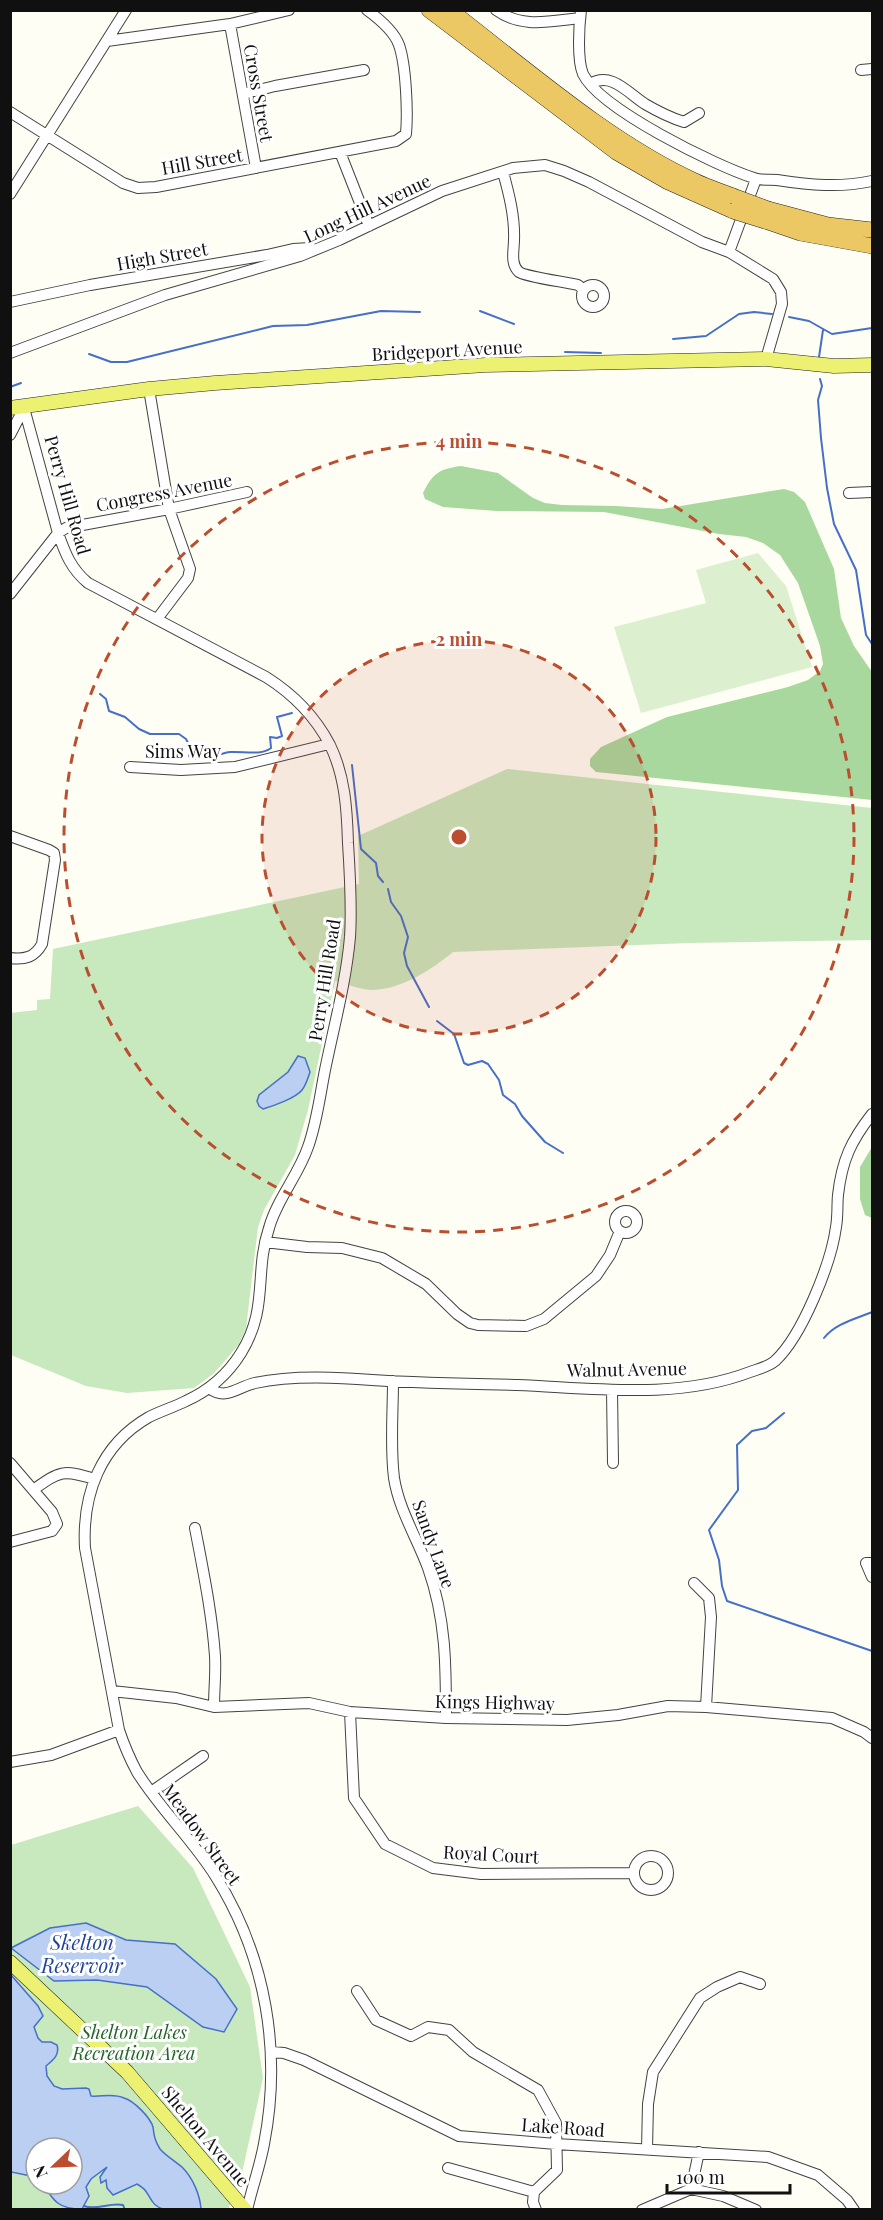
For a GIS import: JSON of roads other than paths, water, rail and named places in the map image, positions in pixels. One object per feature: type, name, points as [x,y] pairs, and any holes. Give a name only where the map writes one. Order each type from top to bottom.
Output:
[{"type":"highway","points":[[429,10],[616,152],[668,182],[766,215],[800,232],[873,246]]},
{"type":"highway","points":[[450,10],[586,114],[643,154],[733,203]]},
{"type":"highway","points":[[766,215],[873,230]]},
{"type":"main road","name":"Bridgeport Avenue","points":[[17,408],[215,383],[484,365],[766,359],[834,366],[873,366]]},
{"type":"main road","name":"Shelton Avenue","points":[[10,1962],[127,2072],[246,2210]]},
{"type":"street","points":[[10,194],[126,10]]},
{"type":"street","points":[[107,41],[230,24],[289,10]]},
{"type":"street","name":"Hill Street","points":[[10,112],[115,179],[138,188],[396,141],[406,134],[408,119],[399,45],[376,16],[367,10]]},
{"type":"street","points":[[496,11],[509,20],[524,23],[580,14],[580,63],[582,72],[590,84],[636,121],[681,146],[756,179],[818,186],[873,181]]},
{"type":"street","name":"Cross Street","points":[[230,24],[256,168]]},
{"type":"street","points":[[243,94],[364,70]]},
{"type":"street","points":[[590,84],[600,79],[610,81],[624,87],[651,107],[684,122],[699,113]]},
{"type":"street","points":[[340,152],[369,226]]},
{"type":"street","name":"Long Hill Avenue","points":[[10,353],[157,297],[282,262],[320,248],[434,194],[503,172],[530,165],[545,165],[564,171],[702,242],[729,252],[767,274],[777,283],[781,292],[782,304],[766,359]]},
{"type":"street","points":[[503,172],[510,201],[515,239],[514,259],[517,269],[525,274],[578,285],[584,290]]},
{"type":"street","points":[[729,252],[756,179]]},
{"type":"street","name":"High Street","points":[[10,302],[90,285],[293,249],[320,248]]},
{"type":"street","points":[[149,390],[169,509],[190,569],[188,578],[157,619]]},
{"type":"street","points":[[10,435],[17,408]]},
{"type":"street","name":"Perry Hill Road","points":[[17,408],[69,563],[81,578],[251,668],[281,687],[306,709],[329,744],[341,778],[346,803],[351,896],[349,949],[312,1135],[304,1159],[274,1213],[265,1242],[260,1302],[253,1330],[233,1364],[209,1388],[149,1417],[128,1432],[110,1452],[95,1479]]},
{"type":"street","name":"Congress Avenue","points":[[58,532],[66,528],[247,492]]},
{"type":"street","points":[[849,493],[873,492]]},
{"type":"street","points":[[10,594],[14,580],[58,532]]},
{"type":"street","name":"Sims Way","points":[[130,767],[181,770],[235,767],[329,744]]},
{"type":"street","points":[[10,836],[49,850],[54,853],[55,860],[42,944],[37,952],[29,957],[10,958]]},
{"type":"street","name":"Walnut Avenue","points":[[209,1388],[221,1394],[254,1383],[341,1377],[612,1390],[679,1388],[736,1377],[773,1363],[791,1340],[821,1281],[836,1226],[842,1171],[847,1151],[873,1114]]},
{"type":"street","points":[[265,1242],[342,1248],[382,1258],[426,1284],[457,1314],[470,1323],[526,1326],[544,1319],[596,1276],[613,1248],[620,1231]]},
{"type":"street","name":"Sandy Lane","points":[[393,1381],[394,1478],[404,1514],[428,1568],[440,1609],[446,1646],[446,1718]]},
{"type":"street","points":[[612,1390],[613,1463]]},
{"type":"street","points":[[10,1463],[52,1512],[57,1524],[52,1532],[10,1542]]},
{"type":"street","points":[[33,1490],[56,1474],[72,1472],[95,1479]]},
{"type":"street","name":"Meadow Street","points":[[95,1479],[87,1503],[84,1529],[85,1548],[119,1730],[133,1763],[151,1792],[216,1877],[238,1918],[262,1987],[269,2020],[272,2052],[271,2089],[264,2145],[246,2210]]},
{"type":"street","points":[[195,1528],[209,1599],[213,1638],[215,1658],[213,1707]]},
{"type":"street","points":[[873,1563],[866,1563],[873,1577]]},
{"type":"street","points":[[694,1583],[709,1598],[711,1617],[706,1707]]},
{"type":"street","name":"Kings Highway","points":[[112,1691],[176,1698],[213,1707],[309,1703],[350,1712],[446,1718],[567,1720],[618,1715],[668,1706],[831,1718],[868,1735],[873,1724]]},
{"type":"street","name":"Royal Court","points":[[350,1712],[354,1798],[385,1844],[433,1868],[481,1874],[634,1872]]},
{"type":"street","points":[[10,1762],[51,1755],[119,1730]]},
{"type":"street","points":[[151,1792],[203,1756]]},
{"type":"street","points":[[647,2149],[648,2104],[653,2072],[700,1998],[717,1986],[740,1977],[760,1984]]},
{"type":"street","points":[[357,1991],[376,2020],[411,2036],[428,2027],[449,2030],[474,2052],[538,2090],[556,2123],[557,2170],[534,2192],[533,2202],[536,2210]]},
{"type":"street","name":"Lake Road","points":[[272,2052],[284,2053],[304,2060],[459,2136],[768,2157],[818,2175],[847,2200],[854,2210]]},
{"type":"street","points":[[691,2189],[699,2152]]},
{"type":"street","points":[[448,2168],[534,2192]]},
{"type":"street","points":[[642,2210],[691,2189],[723,2196],[756,2210]]},
{"type":"water","points":[[298,1056],[305,1058],[310,1072],[303,1088],[290,1099],[263,1109],[257,1101],[259,1095],[288,1072]]},
{"type":"water","name":"Skelton Reservoir","points":[[86,1923],[126,1940],[175,1944],[216,1979],[237,2009],[224,2032],[203,2027],[147,1987],[97,1980],[54,1981],[11,1948],[50,1928]]},
{"type":"water","points":[[11,1975],[38,2006],[43,2016],[34,2027],[38,2038],[42,2042],[57,2045],[57,2054],[46,2066],[47,2076],[54,2086],[62,2089],[86,2088],[89,2089],[91,2096],[112,2095],[128,2100],[137,2106],[151,2123],[160,2149],[182,2167],[193,2181],[201,2209],[174,2211],[161,2208],[137,2184],[113,2195],[107,2188],[106,2180],[101,2183],[100,2177],[107,2167],[91,2179],[86,2187],[89,2196],[82,2209],[62,2206],[51,2196],[84,2196],[84,2136],[24,2136],[24,2175],[11,2172]]},
{"type":"waterway","points":[[89,354],[111,362],[127,362],[273,326],[307,325],[381,311],[420,312]]},
{"type":"waterway","points":[[480,311],[514,324]]},
{"type":"waterway","points":[[673,339],[706,336],[739,314],[754,312],[772,314]]},
{"type":"waterway","points":[[789,317],[809,321],[832,334],[872,328]]},
{"type":"waterway","points":[[819,357],[823,330]]},
{"type":"waterway","points":[[565,352],[601,353]]},
{"type":"waterway","points":[[820,379],[822,386],[818,400],[821,438],[834,524],[856,570],[866,635],[872,644]]},
{"type":"waterway","points":[[10,387],[21,383]]},
{"type":"waterway","points":[[100,694],[106,699],[109,711],[125,717],[139,729],[150,734],[179,734],[186,739],[189,745],[189,756],[194,759],[207,753],[216,755],[230,752],[257,753],[267,750],[271,748],[270,737],[282,736],[277,717],[292,713]]},
{"type":"waterway","points":[[352,765],[361,849],[376,863],[378,876],[383,882]]},
{"type":"waterway","points":[[388,889],[391,902],[401,916],[408,937],[404,953],[407,966],[429,1007]]},
{"type":"waterway","points":[[437,1021],[454,1034],[464,1063],[468,1065],[482,1061],[488,1064],[499,1080],[503,1095],[515,1104],[522,1116],[545,1142],[563,1153]]},
{"type":"waterway","points":[[824,1338],[840,1325],[872,1312]]},
{"type":"waterway","points":[[784,1413],[766,1428],[752,1431],[737,1445],[738,1490],[709,1530],[719,1560],[722,1586],[727,1601],[872,1651]]},
{"type":"waterway","points":[[84,2206],[93,2208],[118,2204],[123,2205],[125,2210]]},
{"type":"park label","name":"Shelton Lakes Recreation Area","points":[[134,2042]]}]
